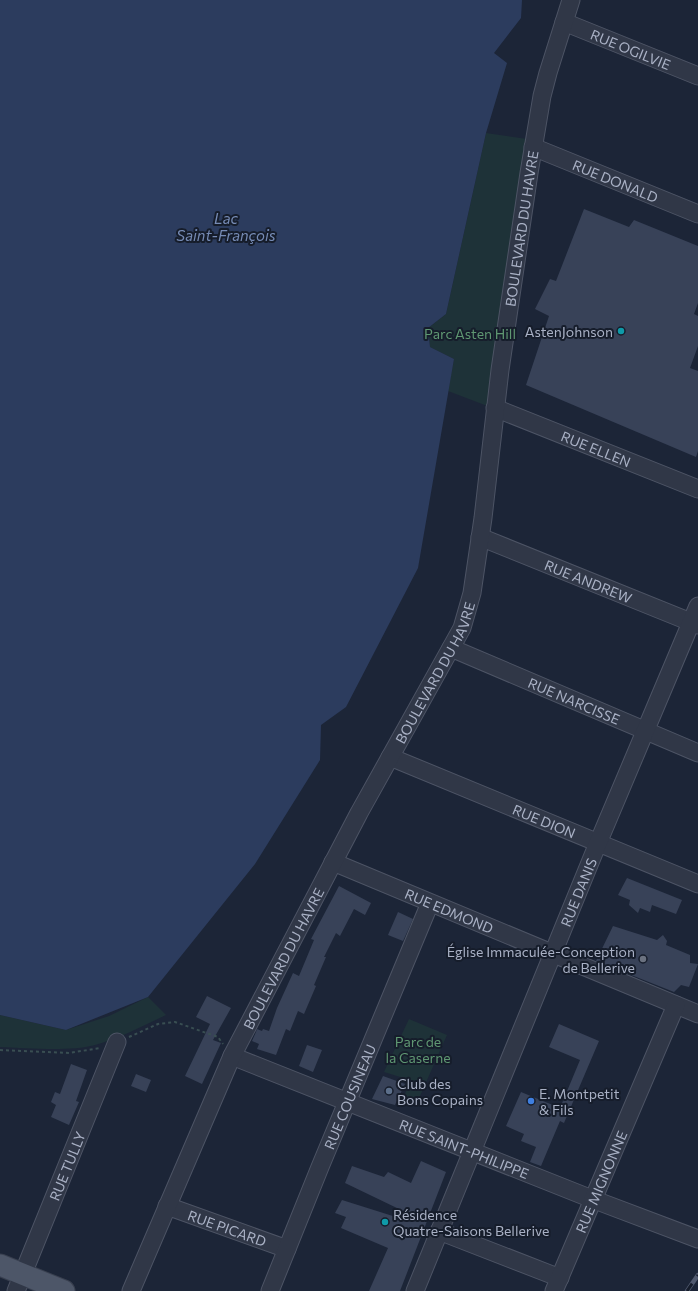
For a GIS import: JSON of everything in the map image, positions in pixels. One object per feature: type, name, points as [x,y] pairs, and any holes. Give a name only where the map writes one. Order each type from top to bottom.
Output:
[{"type":"main road","points":[[0,1265],[20,1283],[56,1289]]},
{"type":"street","name":"BOULEVARD DU HAVRE","points":[[131,1291],[232,1056],[333,862],[462,628],[472,593],[500,370],[533,147],[542,96],[571,0]]},
{"type":"street","name":"RUE OGILVIE","points":[[564,22],[698,76]]},
{"type":"street","name":"RUE DONALD","points":[[533,147],[698,214]]},
{"type":"street","name":"RUE ELLEN","points":[[496,408],[698,489]]},
{"type":"street","name":"RUE ANDREW","points":[[480,537],[695,624]]},
{"type":"street","name":"RUE DANIS","points":[[415,1291],[598,842],[646,730],[695,624],[698,606]]},
{"type":"street","name":"RUE NARCISSE","points":[[450,648],[698,752]]},
{"type":"street","name":"RUE DION","points":[[390,757],[698,884]]},
{"type":"street","name":"RUE EDMOND","points":[[333,862],[698,1014]]},
{"type":"street","name":"RUE COUSINEAU","points":[[270,1291],[430,903]]},
{"type":"street","name":"RUE MIGNONNE","points":[[557,1285],[592,1199],[676,1005]]},
{"type":"street","name":"RUE TULLY","points":[[20,1283],[117,1042]]},
{"type":"street","name":"RUE SAINT-PHILIPPE","points":[[232,1056],[592,1199],[698,1239]]},
{"type":"street","name":"RUE PICARD","points":[[167,1206],[287,1249]]},
{"type":"street","points":[[440,1230],[557,1285]]},
{"type":"green space","name":"Parc Asten Hill","points":[[486,133],[527,139],[490,407],[448,391],[454,359],[430,347],[428,328],[446,314]]},
{"type":"green space","points":[[148,997],[166,1015],[113,1039],[95,1045],[61,1049],[0,1047],[0,1015],[66,1030],[109,1016]]},
{"type":"green space","name":"Parc de la Caserne","points":[[409,1019],[447,1035],[416,1105],[403,1100],[410,1080],[384,1072]]},
{"type":"water","name":"Lac Saint-François","points":[[0,0],[522,0],[521,18],[494,53],[507,63],[486,133],[446,314],[428,328],[430,347],[454,359],[418,568],[346,707],[321,725],[320,760],[255,864],[148,997],[66,1030],[0,1015]]},
{"type":"building","name":"AstenJohnson","points":[[584,209],[629,227],[634,220],[698,246],[698,303],[694,314],[698,316],[698,346],[690,368],[698,371],[698,451],[696,457],[526,385],[549,316],[535,309],[550,279],[556,281]]},
{"type":"building","points":[[627,878],[682,900],[676,914],[652,905],[650,912],[640,908],[638,913],[629,905],[630,900],[618,895]]},
{"type":"building","points":[[339,886],[371,903],[365,915],[354,909],[340,936],[336,933],[324,957],[326,957],[314,985],[316,986],[304,1014],[298,1011],[290,1031],[286,1029],[276,1055],[257,1049],[259,1044],[252,1041],[257,1029],[269,1031],[277,1008],[293,973],[299,976],[314,940],[311,939]]},
{"type":"building","points":[[398,912],[413,919],[403,941],[388,935]]},
{"type":"building","name":"Église Immaculée-Conception de Bellerive","points":[[613,926],[657,940],[663,935],[667,941],[666,945],[690,955],[690,963],[698,964],[689,987],[681,985],[674,992],[596,961]]},
{"type":"building","points":[[207,996],[231,1008],[213,1040],[221,1043],[202,1084],[185,1076],[210,1024],[196,1017]]},
{"type":"building","name":"E. Montpetit & Fils","points":[[559,1024],[599,1041],[564,1123],[560,1121],[541,1166],[530,1162],[536,1147],[521,1141],[524,1134],[506,1126],[521,1092],[560,1108],[580,1060],[549,1047]]},
{"type":"building","points":[[307,1045],[322,1050],[313,1072],[299,1066]]},
{"type":"building","points":[[71,1064],[87,1070],[76,1101],[79,1102],[69,1125],[51,1117],[56,1105],[51,1102],[55,1092],[60,1094]]},
{"type":"building","points":[[136,1074],[151,1080],[146,1092],[131,1086]]},
{"type":"building","name":"Club des Bons Copains","points":[[383,1076],[405,1084],[395,1105],[372,1099]]},
{"type":"building","name":"Résidence Quatre-Saisons Bellerive","points":[[421,1161],[446,1172],[400,1291],[369,1291],[388,1248],[341,1228],[346,1217],[335,1213],[342,1200],[396,1217],[399,1209],[345,1183],[352,1166],[384,1177],[388,1172],[411,1183]]},
{"type":"railway","points":[[687,1291],[698,1275]]},
{"type":"place","name":"AstenJohnson","points":[[621,331]]},
{"type":"place","name":"Église Immaculée-Conception de Bellerive","points":[[643,959]]},
{"type":"place","name":"Club des Bons Copains","points":[[389,1091]]},
{"type":"place","name":"E. Montpetit & Fils","points":[[531,1101]]},
{"type":"place","name":"Résidence Quatre-Saisons Bellerive","points":[[385,1222]]}]
